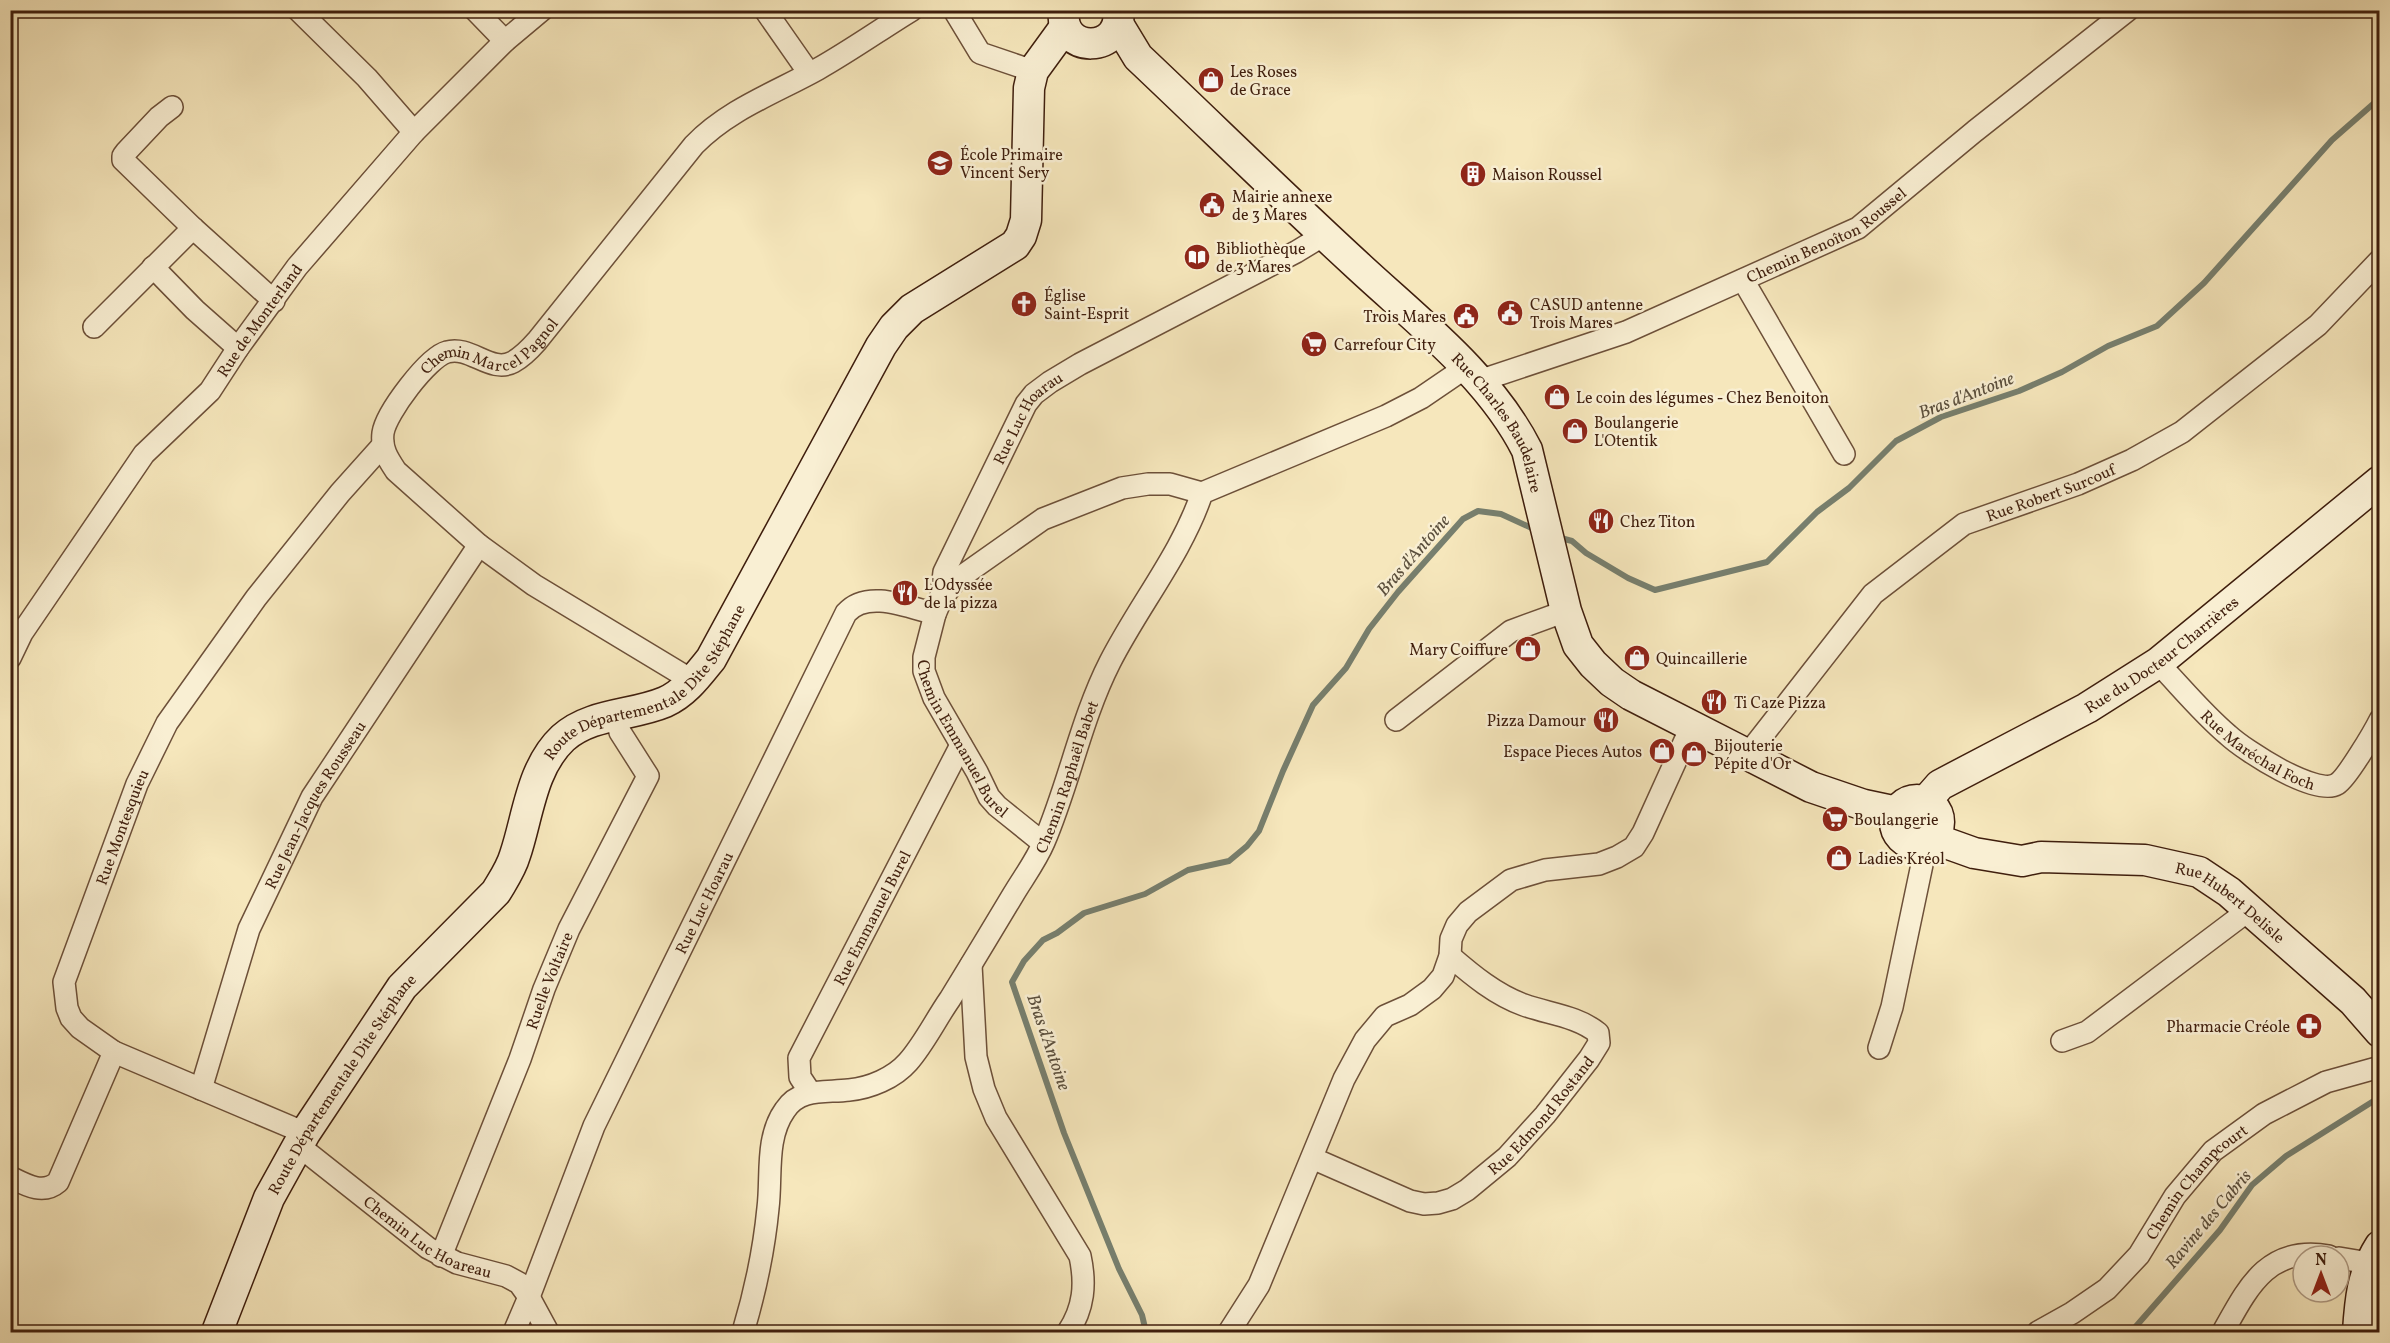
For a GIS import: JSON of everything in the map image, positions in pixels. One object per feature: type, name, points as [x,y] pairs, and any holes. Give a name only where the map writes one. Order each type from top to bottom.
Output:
[{"type":"main road","name":"Rue Charles Baudelaire","points":[[1078,34],[1138,57],[1472,374],[1517,429],[1527,450],[1566,611],[1578,645],[1593,664],[1612,682],[1631,695],[1810,787],[1863,805],[1896,820],[1904,840],[1917,844],[1930,824]]},
{"type":"main road","name":"Route Départementale Dite Stéphane","points":[[217,1332],[268,1198],[302,1140],[402,987],[496,892],[514,857],[538,774],[550,753],[563,738],[584,724],[665,702],[684,690],[693,681],[711,658],[784,528],[881,346],[894,327],[912,309],[1015,245],[1021,236],[1026,220],[1029,88],[1078,34]]},
{"type":"main road","name":"Rue du Docteur Charrières","points":[[1930,824],[1940,785],[2087,708],[2158,663],[2379,481]]},
{"type":"main road","points":[[1896,820],[1906,802],[1912,800],[1930,824]]},
{"type":"main road","name":"Rue Hubert Delisle","points":[[1930,824],[2021,849],[2040,857],[2145,860],[2199,872],[2249,910],[2353,1002],[2379,1032]]},
{"type":"main road","points":[[2358,1332],[2360,1301],[2374,1255]]},
{"type":"main road","points":[[2363,1332],[2379,1331]]},
{"type":"street","points":[[298,10],[367,78],[414,132]]},
{"type":"street","points":[[475,10],[505,41]]},
{"type":"street","name":"Rue de Monterland","points":[[10,658],[16,628],[144,454],[210,391],[237,348],[297,267],[414,132],[505,41],[542,10]]},
{"type":"street","points":[[765,10],[809,74]]},
{"type":"street","name":"Chemin Marcel Pagnol","points":[[383,445],[383,432],[388,418],[430,362],[449,351],[469,352],[493,364],[502,365],[511,363],[525,354],[693,145],[711,127],[758,99],[809,74],[912,10]]},
{"type":"street","points":[[954,10],[980,53],[1078,34]]},
{"type":"street","name":"Chemin Benoîton Roussel","points":[[1472,374],[1626,332],[1858,228],[1975,131],[2128,10]]},
{"type":"street","points":[[172,107],[159,117],[126,152],[123,160],[193,228],[274,301]]},
{"type":"street","points":[[94,327],[193,228]]},
{"type":"street","name":"Rue Luc Hoarau","points":[[514,1332],[594,1126],[839,624],[850,608],[866,601],[938,607],[944,572],[1026,404],[1034,394],[1080,364],[1193,307],[1324,235]]},
{"type":"street","name":"Rue Robert Surcouf","points":[[1748,754],[1874,594],[1964,524],[2078,484],[2132,460],[2182,432],[2318,325],[2379,260]]},
{"type":"street","points":[[153,267],[237,348]]},
{"type":"street","points":[[1743,280],[1844,454]]},
{"type":"street","points":[[938,607],[955,581],[1030,526],[1080,503],[1122,488],[1148,484],[1170,484],[1202,492],[1386,416],[1472,374]]},
{"type":"street","points":[[383,445],[396,471],[479,544],[534,585],[693,681]]},
{"type":"street","name":"Rue Montesquieu","points":[[302,1140],[201,1089],[114,1052],[87,1034],[71,1018],[67,1008],[64,982],[137,784],[167,723],[256,597],[340,493],[383,445]]},
{"type":"street","name":"Chemin Raphaël Babet","points":[[971,965],[1043,843],[1096,692],[1111,660],[1189,525],[1202,492]]},
{"type":"street","name":"Rue Jean-Jacques Rousseau","points":[[201,1089],[249,929],[312,797],[479,544]]},
{"type":"street","name":"Chemin Emmanuel Burel","points":[[938,607],[924,657],[924,671],[934,698],[989,797],[1043,843]]},
{"type":"street","points":[[1396,720],[1511,631],[1566,611]]},
{"type":"street","name":"Rue Maréchal Foch","points":[[2158,663],[2228,736],[2299,781],[2315,786],[2327,787],[2337,784],[2372,737],[2379,720]]},
{"type":"street","name":"Ruelle Voltaire","points":[[441,1256],[569,929],[648,776],[620,732],[616,715]]},
{"type":"street","points":[[1229,1332],[1259,1285],[1344,1078],[1365,1040],[1385,1016],[1410,1005],[1432,989],[1443,976],[1450,956],[1451,939],[1456,925],[1468,912],[1511,880],[1545,870],[1599,864],[1634,847],[1643,833],[1692,725]]},
{"type":"street","name":"Rue Emmanuel Burel","points":[[810,1092],[800,1077],[799,1058],[961,745]]},
{"type":"street","points":[[1880,1048],[1892,1007],[1930,824]]},
{"type":"street","points":[[2062,1041],[2087,1032],[2249,910]]},
{"type":"street","name":"Rue Edmond Rostand","points":[[1312,1158],[1410,1201],[1424,1204],[1452,1199],[1467,1190],[1507,1157],[1545,1115],[1589,1059],[1599,1043],[1598,1033],[1590,1027],[1580,1021],[1522,1004],[1492,990],[1450,956]]},
{"type":"street","points":[[743,1332],[760,1263],[774,1135],[785,1108],[796,1098],[810,1092],[850,1090],[870,1086],[890,1076],[908,1063],[971,965]]},
{"type":"street","points":[[971,965],[976,1057],[984,1089],[996,1118],[1080,1256],[1084,1277],[1082,1302],[1068,1332]]},
{"type":"street","points":[[10,1177],[39,1189],[49,1188],[58,1182],[114,1052]]},
{"type":"street","name":"Chemin Champcourt","points":[[2038,1332],[2072,1313],[2107,1288],[2139,1254],[2175,1196],[2213,1151],[2264,1114],[2326,1082],[2379,1067]]},
{"type":"street","name":"Chemin Luc Hoareau","points":[[302,1140],[441,1256],[457,1263],[506,1276],[519,1283],[548,1332]]},
{"type":"street","points":[[2351,1257],[2374,1255]]},
{"type":"street","points":[[2223,1332],[2258,1275],[2275,1263],[2291,1258]]},
{"type":"waterway","name":"Bras d'Antoine","points":[[1557,537],[1572,541],[1586,553],[1628,578],[1655,590],[1767,562],[1817,512],[1849,488],[1896,441],[1941,417],[2019,391],[2062,372],[2108,346],[2157,326],[2204,283],[2332,140],[2380,98]]},
{"type":"waterway","name":"Bras d'Antoine","points":[[1146,1332],[1142,1315],[1119,1269],[1064,1133],[1012,982],[1024,961],[1043,940],[1057,933],[1084,913],[1145,894],[1188,870],[1229,861],[1247,846],[1259,831],[1313,705],[1346,668],[1369,629],[1398,592],[1463,519],[1478,511],[1501,514],[1536,530]]},
{"type":"waterway","name":"Ravine des Cabris","points":[[2131,1332],[2220,1230],[2252,1185],[2286,1156],[2380,1097]]},
{"type":"place","name":"Les Roses de Grace","points":[[1211,80]]},
{"type":"place","name":"École Primaire Vincent Sery","points":[[940,163]]},
{"type":"place","name":"Maison Roussel","points":[[1473,174]]},
{"type":"place","name":"Mairie annexe de 3 Mares","points":[[1212,205]]},
{"type":"place","name":"Bibliothèque de 3 Mares","points":[[1197,257]]},
{"type":"place","name":"Église Saint-Esprit","points":[[1024,304]]},
{"type":"place","name":"CASUD antenne Trois Mares","points":[[1510,313]]},
{"type":"place","name":"Trois Mares","points":[[1466,316]]},
{"type":"place","name":"Carrefour City","points":[[1314,344]]},
{"type":"place","name":"Le coin des légumes - Chez Benoiton","points":[[1557,397]]},
{"type":"place","name":"Boulangerie L'Otentik","points":[[1575,431]]},
{"type":"place","name":"Chez Titon","points":[[1601,521]]},
{"type":"place","name":"L'Odyssée de la pizza","points":[[905,593]]},
{"type":"place","name":"Mary Coiffure","points":[[1528,649]]},
{"type":"place","name":"Quincaillerie","points":[[1637,658]]},
{"type":"place","name":"Ti Caze Pizza","points":[[1714,702]]},
{"type":"place","name":"Pizza Damour","points":[[1606,720]]},
{"type":"place","name":"Espace Pieces Autos","points":[[1662,751]]},
{"type":"place","name":"Bijouterie Pépite d'Or","points":[[1694,754]]},
{"type":"place","name":"Boulangerie","points":[[1835,819]]},
{"type":"place","name":"Ladies Kréol","points":[[1839,858]]},
{"type":"place","name":"Pharmacie Créole","points":[[2309,1026]]}]
